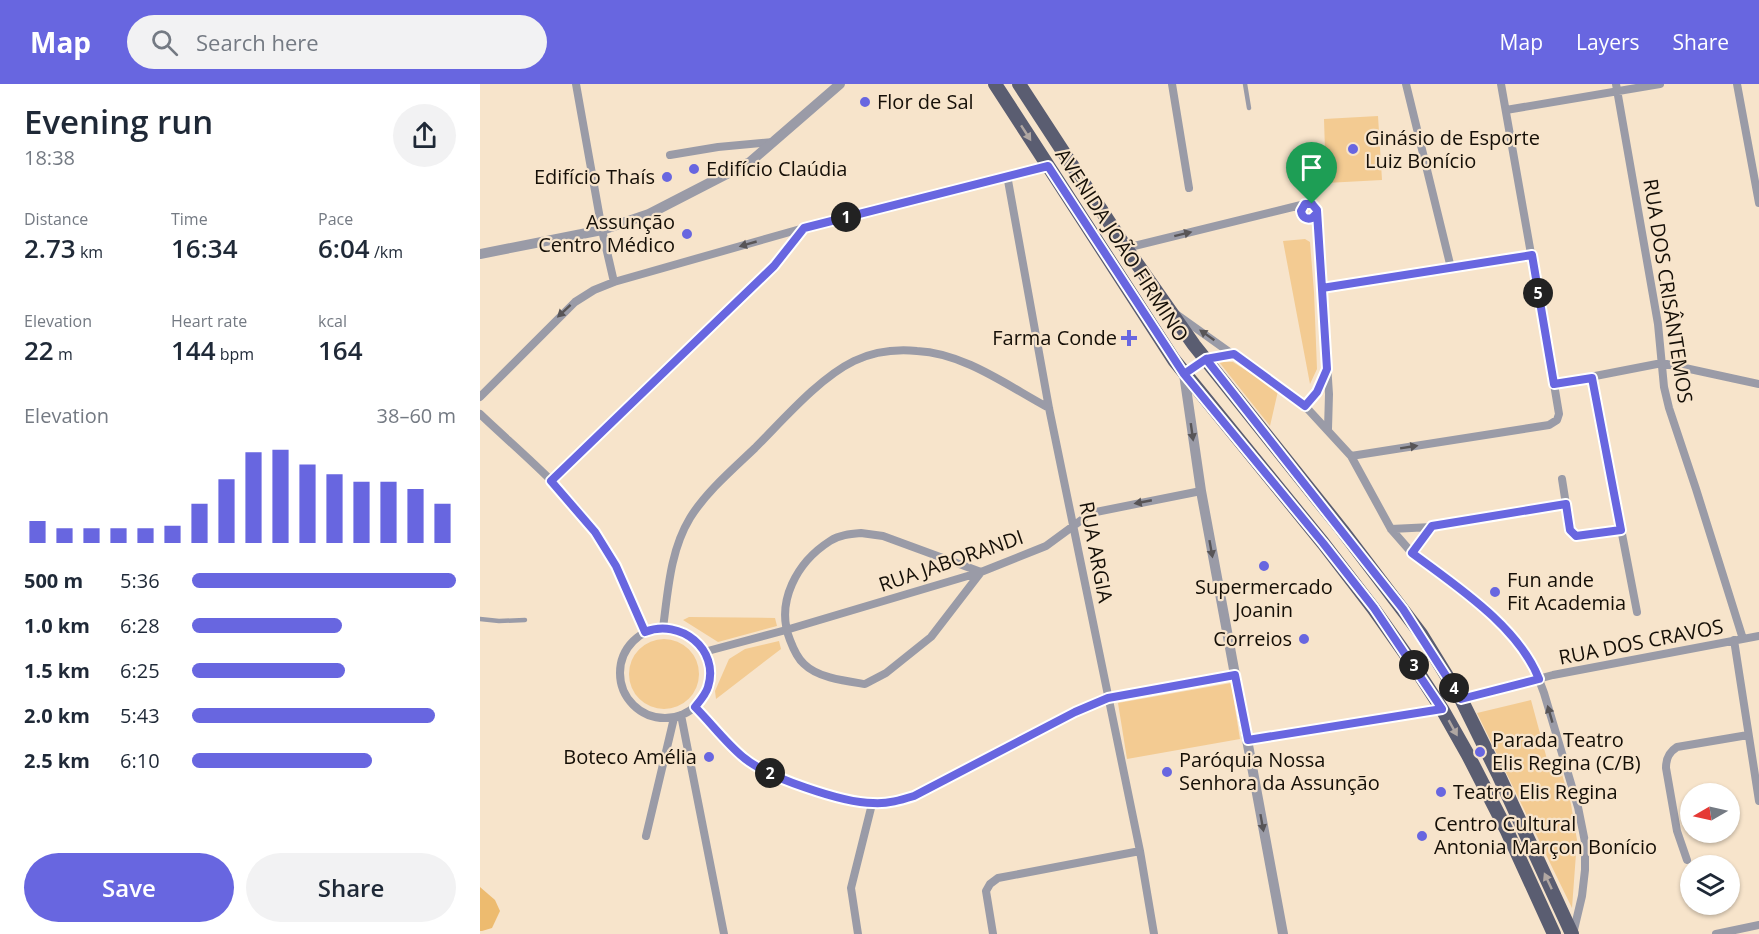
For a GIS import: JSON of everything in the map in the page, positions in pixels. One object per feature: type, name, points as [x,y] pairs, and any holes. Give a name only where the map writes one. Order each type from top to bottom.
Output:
[{"type":"main road","name":"AVENIDA JOÃO FIRMINO","points":[[995,84],[1184,374],[1374,608],[1442,709],[1507,831],[1554,934]]},
{"type":"main road","name":"AVENIDA JOÃO FIRMINO","points":[[1019,84],[1168,308],[1403,609],[1461,699],[1572,934]]},
{"type":"street","points":[[576,84],[602,230],[614,282]]},
{"type":"street","points":[[480,254],[602,230],[649,213],[750,162],[840,84]]},
{"type":"street","points":[[1172,84],[1190,188]]},
{"type":"street","points":[[1406,84],[1451,268]]},
{"type":"street","points":[[1351,456],[1549,425],[1557,420],[1559,414],[1554,384],[1501,84]]},
{"type":"street","points":[[1506,110],[1616,88],[1660,84]]},
{"type":"street","points":[[1737,84],[1759,203]]},
{"type":"street","name":"RUA DOS CRISÂNTEMOS","points":[[1616,88],[1658,324],[1669,408],[1696,489],[1738,640],[1748,735],[1759,801]]},
{"type":"street","points":[[670,155],[718,147],[774,142]]},
{"type":"street","points":[[480,397],[575,302],[594,290],[614,282],[804,228],[1048,166]]},
{"type":"street","name":"RUA ARGIA","points":[[1007,175],[1049,408],[1140,851],[1154,934]]},
{"type":"street","points":[[1126,248],[1305,204],[1315,205],[1329,394],[1328,429]]},
{"type":"street","points":[[1305,204],[1301,211],[1305,218],[1312,218],[1317,213]]},
{"type":"street","points":[[551,481],[766,273],[804,228]]},
{"type":"street","points":[[1322,288],[1532,255]]},
{"type":"street","points":[[1168,308],[1305,406],[1351,456],[1391,529],[1412,553],[1504,626],[1535,669],[1578,807],[1585,842],[1586,870],[1572,934]]},
{"type":"street","points":[[663,628],[672,566],[680,540],[691,518],[725,477],[833,372],[868,355],[902,350],[933,352],[961,360],[1049,408]]},
{"type":"street","points":[[1234,354],[1206,359],[1184,374],[1201,491],[1282,934]]},
{"type":"street","points":[[1554,384],[1662,363],[1759,384]]},
{"type":"street","points":[[1305,406],[1317,392],[1327,369]]},
{"type":"street","points":[[1592,378],[1637,612]]},
{"type":"street","points":[[480,414],[551,481],[595,532],[616,566],[645,632]]},
{"type":"street","points":[[1562,479],[1570,530],[1576,536],[1621,530]]},
{"type":"street","name":"RUA JABORANDI","points":[[704,652],[981,572],[1046,546],[1091,513],[1201,491]]},
{"type":"street","points":[[1391,529],[1432,526],[1566,504]]},
{"type":"street","points":[[1412,553],[1432,526]]},
{"type":"street","points":[[861,533],[883,536],[981,572],[932,637],[886,673],[865,684],[850,682],[815,671],[803,664],[793,649],[786,630],[785,606],[793,582],[803,566],[817,551],[830,540],[843,535],[861,533]]},
{"type":"street","points":[[663,628],[681,631],[690,636],[704,652],[708,663],[708,686],[695,707],[678,716],[663,719],[651,717],[631,703],[624,693],[620,670],[627,647],[635,639],[645,632],[663,628]]},
{"type":"street","name":"RUA DOS CRAVOS","points":[[1461,699],[1539,679],[1759,636]]},
{"type":"street","points":[[695,707],[743,758],[762,770],[818,791],[872,804],[914,796],[1075,712],[1108,698],[1235,675]]},
{"type":"street","points":[[1248,740],[1442,709]]},
{"type":"street","points":[[646,836],[678,716]]},
{"type":"street","points":[[678,716],[724,934]]},
{"type":"street","points":[[1685,855],[1677,831],[1666,768],[1666,759],[1670,751],[1677,747],[1748,735]]},
{"type":"street","points":[[858,934],[851,888],[872,804]]},
{"type":"street","points":[[993,934],[986,891],[990,884],[998,878],[1140,851]]},
{"type":"street","points":[[1716,934],[1759,925]]},
{"type":"lane","points":[[1245,84],[1249,108]]},
{"type":"lane","points":[[480,619],[525,620]]},
{"type":"shaded area","name":"Ginásio de Esporte Luiz Bonício","points":[[1378,116],[1382,180],[1326,183],[1324,119]]},
{"type":"shaded area","points":[[1305,239],[1310,242],[1317,369],[1310,384],[1283,241]]},
{"type":"shaded area","points":[[1219,362],[1233,362],[1278,391],[1270,426]]},
{"type":"shaded area","points":[[689,617],[775,618],[777,626],[718,642],[683,620]]},
{"type":"shaded area","points":[[671,639],[684,645],[693,654],[697,660],[699,674],[697,688],[689,699],[678,707],[657,709],[639,699],[631,688],[629,667],[639,649],[650,641]]},
{"type":"shaded area","points":[[779,641],[781,649],[716,699],[715,691],[729,659],[745,649]]},
{"type":"shaded area","points":[[1231,683],[1240,739],[1127,759],[1118,703]]},
{"type":"shaded area","points":[[1531,700],[1548,763],[1558,761],[1571,804],[1577,840],[1572,908],[1477,713]]},
{"type":"shaded area","points":[[480,887],[495,900],[500,911],[492,928],[482,931],[480,931]]},
{"type":"place","name":"Flor de Sal","points":[[865,102]]},
{"type":"place","name":"Ginásio de Esporte Luiz Bonício","points":[[1353,149]]},
{"type":"place","name":"Edifício Claúdia","points":[[694,169]]},
{"type":"place","name":"Edifício Thaís","points":[[667,177]]},
{"type":"place","name":"Assunção Centro Médico","points":[[687,234]]},
{"type":"place","name":"Farma Conde","points":[[1129,338]]},
{"type":"place","name":"Supermercado Joanin","points":[[1264,566]]},
{"type":"place","name":"Fun ande Fit Academia","points":[[1495,592]]},
{"type":"place","name":"Correios","points":[[1304,639]]},
{"type":"place","name":"Parada Teatro Elis Regina (C/B)","points":[[1480,752]]},
{"type":"place","name":"Boteco Amélia","points":[[709,757]]},
{"type":"place","name":"Paróquia Nossa Senhora da Assunção","points":[[1167,772]]},
{"type":"place","name":"Teatro Elis Regina","points":[[1441,792]]},
{"type":"place","name":"Centro Cultural Antonia Marçon Bonício","points":[[1422,836]]},
{"type":"route","points":[[1312,204],[1305,204],[1301,211],[1307,219],[1317,213],[1322,288],[1532,255],[1554,384],[1592,378],[1621,530],[1576,536],[1570,530],[1566,504],[1432,526],[1412,553],[1504,626],[1535,669],[1539,679],[1461,699],[1403,609],[1206,359],[1184,374],[1374,608],[1442,709],[1248,740],[1235,675],[1108,698],[1075,712],[914,796],[872,804],[818,791],[768,773],[743,758],[695,707],[708,686],[710,674],[704,652],[698,643],[681,631],[670,628],[645,632],[616,566],[595,532],[551,481],[774,266],[804,228],[1048,166],[1184,374],[1206,359],[1234,354],[1305,406],[1317,392],[1327,369],[1323,314],[1322,288],[1317,210],[1312,204]]}]
